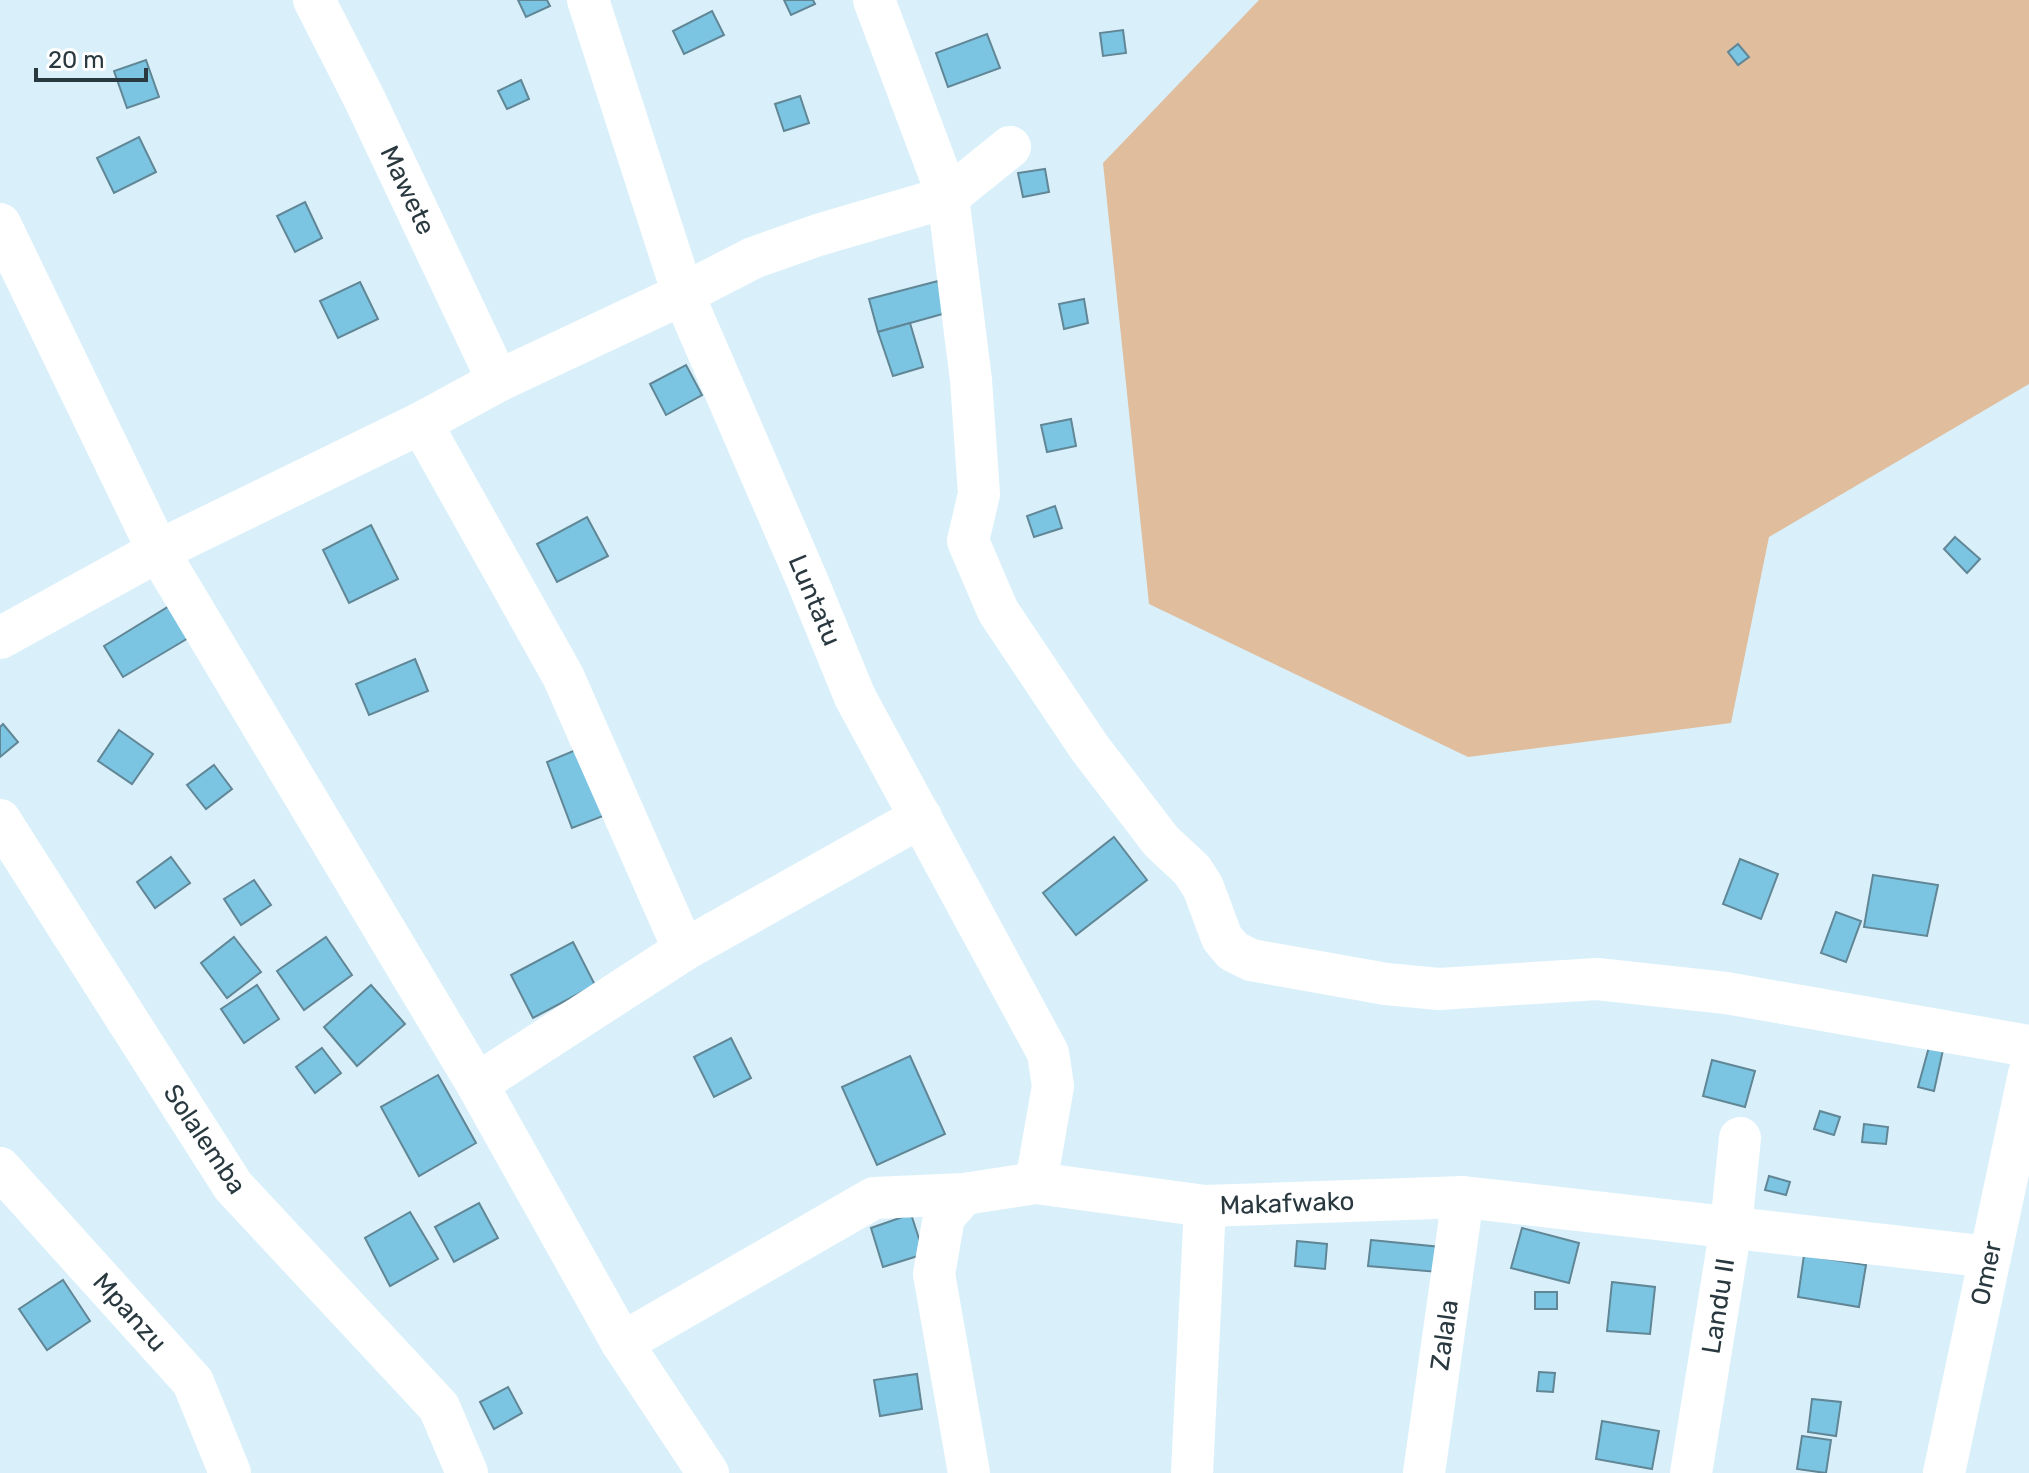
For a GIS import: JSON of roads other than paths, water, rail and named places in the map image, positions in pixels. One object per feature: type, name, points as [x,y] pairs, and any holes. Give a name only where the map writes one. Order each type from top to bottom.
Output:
[{"type":"street","name":"Mawete","points":[[314,0],[364,98],[498,381]]},
{"type":"street","name":"Luntatu","points":[[588,0],[683,294],[855,697],[1048,1053],[1053,1086],[1036,1183]]},
{"type":"street","points":[[874,0],[948,197],[971,380],[979,494],[968,541],[998,611],[1089,747],[1161,841],[1192,870],[1203,887],[1222,938],[1233,951],[1251,960],[1386,984],[1439,989],[1597,979],[1726,993],[2029,1046]]},
{"type":"street","points":[[0,638],[158,551],[753,258],[818,235],[948,197],[1010,147]]},
{"type":"street","points":[[0,224],[158,551],[477,1084],[622,1343],[708,1473]]},
{"type":"street","points":[[421,423],[563,676],[684,950]]},
{"type":"street","points":[[477,1084],[684,950],[921,817]]},
{"type":"street","name":"Solalemba","points":[[0,820],[233,1186],[439,1407],[467,1473]]},
{"type":"street","name":"Omer","points":[[1944,1473],[2029,1074]]},
{"type":"street","name":"Landu II","points":[[1691,1473],[1731,1227],[1740,1138]]},
{"type":"street","name":"Mpanzu","points":[[0,1168],[193,1382],[230,1473]]},
{"type":"street","name":"Makafwako","points":[[622,1343],[874,1198],[964,1194],[1036,1183],[1205,1206],[1463,1197],[1990,1257]]},
{"type":"street","points":[[964,1194],[944,1217],[934,1274],[969,1473]]},
{"type":"street","name":"Zalala","points":[[1424,1473],[1463,1197]]},
{"type":"street","points":[[1192,1473],[1205,1206]]}]
